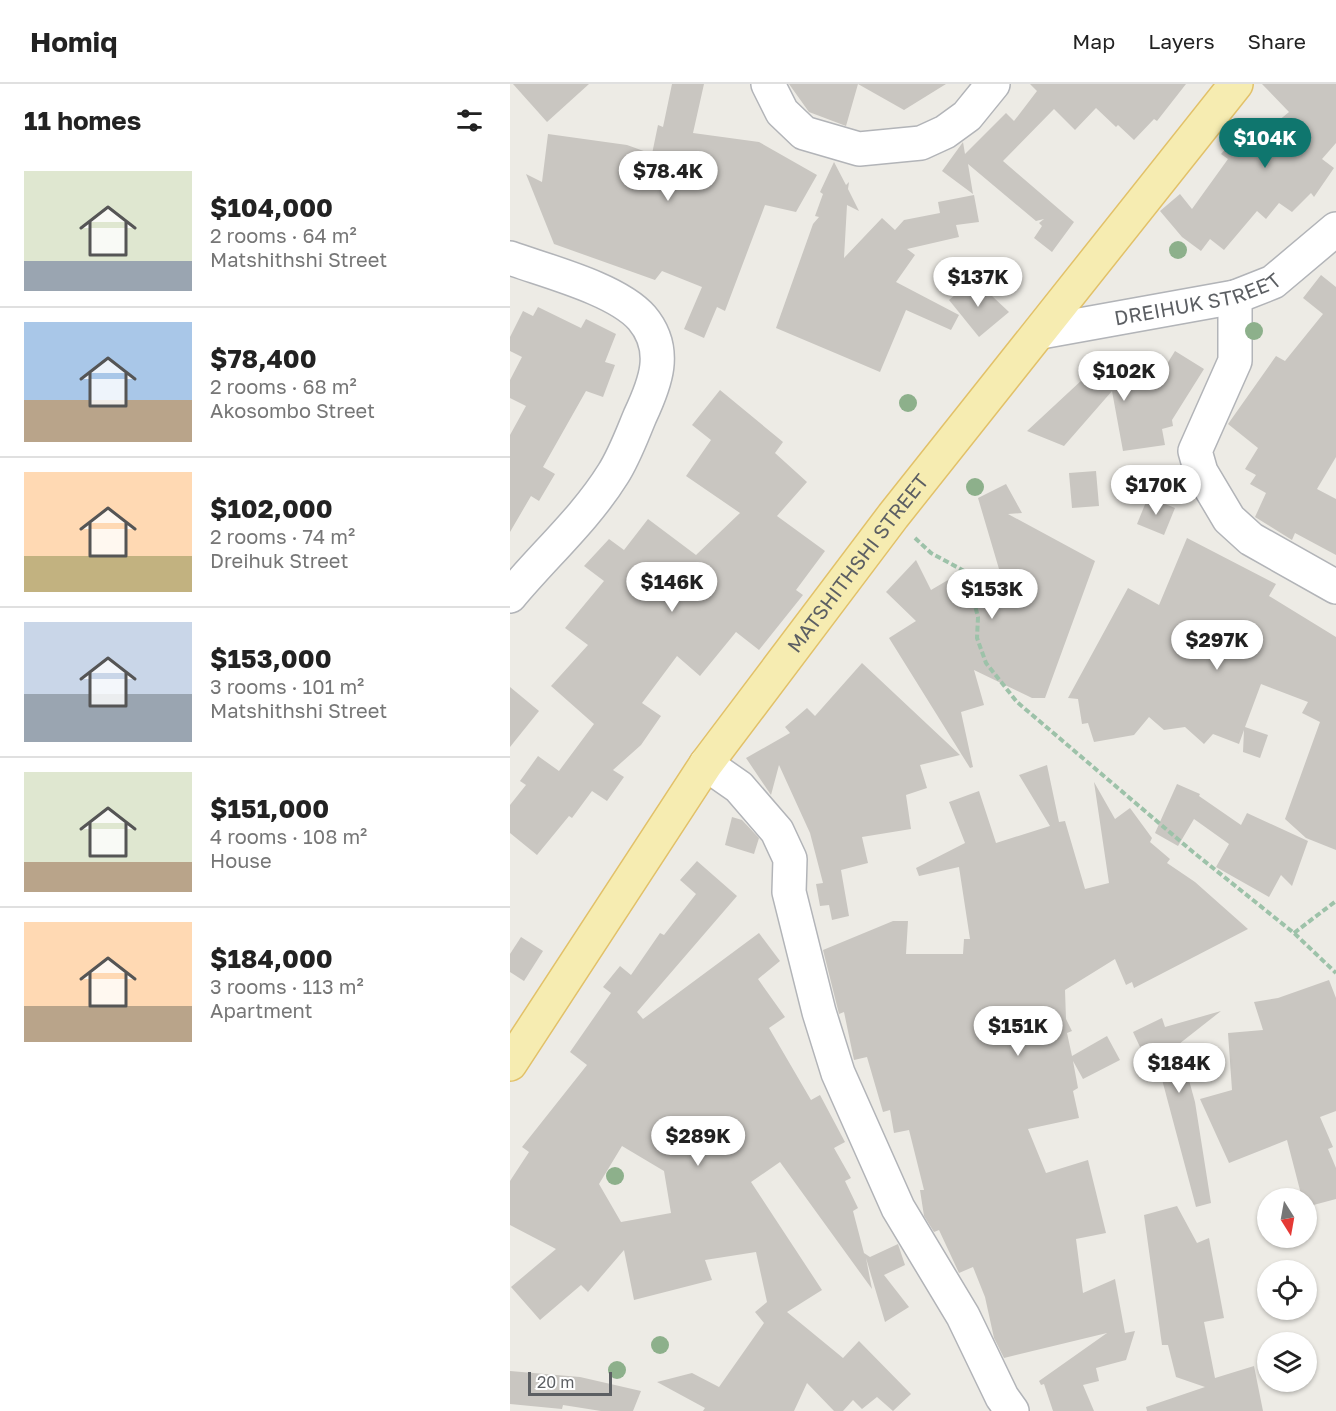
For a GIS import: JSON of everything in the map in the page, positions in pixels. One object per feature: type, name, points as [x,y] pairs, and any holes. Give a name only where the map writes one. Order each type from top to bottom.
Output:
[{"type":"main road","name":"MATSHITHSHI STREET","points":[[510,1064],[706,764],[893,516],[1236,84]]},
{"type":"street","points":[[768,84],[783,112],[804,134],[859,149],[921,143],[945,132],[967,116],[993,84]]},
{"type":"street","name":"DREIHUK STREET","points":[[1041,332],[1235,297],[1273,282],[1336,229]]},
{"type":"street","points":[[510,258],[595,288],[623,304],[642,318],[657,352],[657,382],[614,473],[589,507],[511,593]]},
{"type":"street","points":[[1235,297],[1235,361],[1196,451],[1201,472],[1229,519],[1251,539],[1336,587]]},
{"type":"street","points":[[706,764],[739,787],[777,831],[786,850],[790,859],[789,892],[819,1012],[838,1072],[898,1208],[963,1316],[1002,1397],[1012,1411]]},
{"type":"path","points":[[893,516],[931,553],[966,572],[978,617],[977,638],[986,663],[1017,702],[1193,852],[1294,933],[1336,973]]},
{"type":"path","points":[[1294,933],[1336,902]]},
{"type":"building","points":[[513,84],[589,84],[547,122]]},
{"type":"building","points":[[672,84],[704,84],[693,133],[759,142],[817,175],[796,212],[765,205],[725,311],[717,307],[704,338],[684,329],[702,287],[662,271],[655,280],[554,244],[526,174],[542,182],[548,134],[627,145],[652,154],[658,125],[663,127]]},
{"type":"building","points":[[789,84],[858,84],[846,126],[809,112]]},
{"type":"building","points":[[858,84],[946,84],[904,110]]},
{"type":"building","points":[[1030,84],[1186,84],[1157,121],[1154,119],[1134,140],[1096,108],[1075,130],[1054,109],[1003,161],[1074,222],[1052,252],[1034,238],[1042,226],[1039,223],[1044,219],[1036,221],[968,164],[973,194],[942,171],[963,142],[965,154],[1006,113],[1014,121],[1037,91]]},
{"type":"building","points":[[1262,84],[1336,84],[1336,143],[1322,159],[1334,168],[1314,197],[1311,193],[1292,212],[1279,203],[1266,219],[1257,211],[1224,250],[1210,239],[1201,251],[1182,237],[1160,211],[1180,194],[1192,209],[1228,159],[1221,154],[1237,136],[1247,147],[1289,112]]},
{"type":"building","points":[[834,162],[846,185],[849,182],[848,189],[859,211],[847,205],[844,258],[882,218],[895,230],[904,220],[940,213],[938,202],[974,195],[979,222],[956,225],[959,237],[907,249],[915,255],[896,282],[959,315],[951,330],[906,310],[880,372],[776,328],[813,224],[819,217],[815,216],[823,194],[820,192]]},
{"type":"building","points":[[1321,275],[1336,287],[1336,457],[1317,489],[1336,499],[1336,555],[1295,533],[1292,540],[1255,517],[1266,493],[1250,484],[1256,475],[1245,469],[1258,448],[1228,424],[1276,356],[1285,361],[1323,314],[1303,298]]},
{"type":"building","points":[[974,279],[1009,312],[979,337],[949,300]]},
{"type":"building","points":[[538,307],[581,328],[586,319],[616,334],[605,362],[615,365],[603,397],[586,391],[543,467],[555,474],[539,501],[531,496],[510,532],[510,435],[526,406],[510,398],[510,380],[522,357],[510,351],[510,337],[523,311],[533,316]]},
{"type":"building","points":[[1175,351],[1204,369],[1172,420],[1173,426],[1162,429],[1165,445],[1123,451],[1112,391],[1064,446],[1027,431],[1083,379],[1090,359],[1104,364],[1106,358],[1159,377]]},
{"type":"building","points":[[720,390],[783,442],[775,453],[807,482],[777,516],[825,551],[796,590],[803,595],[759,650],[736,632],[700,676],[677,656],[642,703],[661,716],[641,745],[613,770],[624,777],[607,801],[592,791],[572,818],[569,816],[537,855],[510,833],[510,805],[526,785],[520,781],[538,756],[559,771],[594,724],[551,686],[588,645],[565,628],[604,581],[584,566],[609,539],[624,550],[648,519],[696,555],[740,513],[686,476],[711,440],[692,425]]},
{"type":"building","points":[[1096,471],[1099,506],[1072,508],[1069,473]]},
{"type":"building","points":[[1006,484],[1022,513],[1008,514],[1095,561],[1045,698],[1032,698],[974,670],[984,705],[961,712],[973,767],[970,768],[889,638],[916,621],[886,592],[916,560],[931,590],[948,580],[962,603],[1007,596],[978,498]]},
{"type":"building","points":[[1148,497],[1175,508],[1164,535],[1137,524]]},
{"type":"building","points":[[1187,538],[1276,584],[1269,596],[1336,637],[1336,850],[1306,838],[1285,819],[1320,722],[1302,713],[1308,702],[1261,684],[1245,727],[1268,735],[1260,758],[1243,752],[1244,730],[1239,744],[1213,734],[1204,744],[1185,727],[1164,730],[1149,717],[1134,735],[1094,742],[1088,723],[1082,724],[1078,699],[1068,698],[1128,588],[1159,605]]},
{"type":"building","points":[[862,663],[960,755],[920,765],[927,788],[906,795],[911,829],[862,837],[868,863],[841,870],[849,916],[832,920],[829,905],[820,906],[816,884],[823,883],[810,833],[779,765],[771,795],[746,758],[790,733],[785,727],[807,708],[815,716]]},
{"type":"building","points":[[510,687],[539,711],[510,747]]},
{"type":"building","points":[[1047,765],[1059,822],[1065,821],[1085,889],[1109,883],[1094,782],[1115,819],[1130,808],[1152,838],[1150,842],[1170,859],[1167,863],[1195,882],[1248,929],[1134,988],[1132,982],[1126,985],[1115,959],[1065,990],[1066,1019],[1072,1031],[1067,1033],[1072,1056],[1107,1036],[1120,1060],[1083,1079],[1073,1061],[1078,1088],[1073,1091],[1079,1118],[1028,1129],[1046,1173],[1088,1160],[1106,1233],[1076,1239],[1083,1293],[1115,1279],[1125,1333],[1135,1331],[1126,1360],[1096,1368],[1099,1381],[1083,1385],[1094,1411],[1053,1411],[1044,1384],[1041,1385],[1039,1381],[1107,1333],[1004,1358],[994,1338],[985,1297],[973,1267],[959,1273],[939,1230],[934,1232],[924,1216],[920,1190],[924,1190],[909,1130],[894,1133],[890,1110],[883,1112],[867,1057],[854,1060],[844,1012],[839,1014],[823,950],[893,921],[908,921],[906,954],[963,954],[964,939],[970,939],[959,867],[919,876],[916,868],[965,843],[949,802],[979,791],[996,843],[1050,826],[1019,775]]},
{"type":"building","points":[[1177,784],[1200,794],[1199,796],[1241,825],[1247,813],[1308,841],[1292,886],[1281,875],[1269,897],[1216,867],[1229,844],[1194,819],[1178,846],[1155,833]]},
{"type":"building","points":[[732,817],[742,820],[759,838],[754,854],[725,845]]},
{"type":"building","points":[[697,861],[737,896],[637,1012],[643,1019],[759,933],[780,961],[758,979],[785,1017],[769,1028],[811,1100],[820,1095],[845,1142],[834,1148],[851,1178],[845,1181],[858,1208],[853,1211],[864,1253],[870,1257],[898,1244],[905,1265],[884,1275],[909,1307],[885,1322],[866,1258],[872,1289],[780,1162],[751,1182],[822,1290],[787,1312],[843,1358],[859,1341],[911,1394],[893,1411],[877,1397],[862,1409],[853,1400],[843,1411],[834,1411],[807,1383],[794,1411],[703,1411],[705,1408],[657,1382],[692,1373],[719,1387],[764,1323],[755,1312],[767,1302],[756,1252],[705,1260],[712,1280],[634,1300],[624,1250],[588,1292],[581,1285],[540,1320],[511,1287],[556,1249],[510,1225],[510,1181],[529,1152],[522,1147],[587,1065],[570,1052],[611,993],[603,987],[620,966],[631,975],[660,933],[664,935],[696,894],[680,880]],"holes":[[[622,1146],[664,1171],[671,1213],[621,1222],[599,1184]]]},
{"type":"building","points":[[521,937],[543,951],[524,981],[510,972],[510,954]]},
{"type":"building","points":[[1329,980],[1336,998],[1336,1111],[1320,1117],[1333,1147],[1328,1149],[1336,1168],[1336,1199],[1317,1204],[1317,1188],[1299,1188],[1287,1140],[1229,1163],[1200,1099],[1232,1090],[1228,1033],[1263,1030],[1254,1002],[1278,998]]},
{"type":"building","points":[[1221,1011],[1179,1044],[1195,1102],[1211,1203],[1196,1207],[1156,1057],[1147,1062],[1133,1032],[1162,1018],[1165,1027]]},
{"type":"building","points":[[1177,1206],[1197,1243],[1209,1238],[1224,1318],[1204,1322],[1215,1378],[1254,1366],[1257,1392],[1259,1392],[1263,1411],[1147,1411],[1146,1407],[1205,1387],[1176,1377],[1168,1345],[1162,1345],[1144,1215]]},
{"type":"building","points":[[510,1371],[580,1377],[641,1391],[633,1411],[601,1411],[563,1405],[562,1409],[510,1404]]}]
